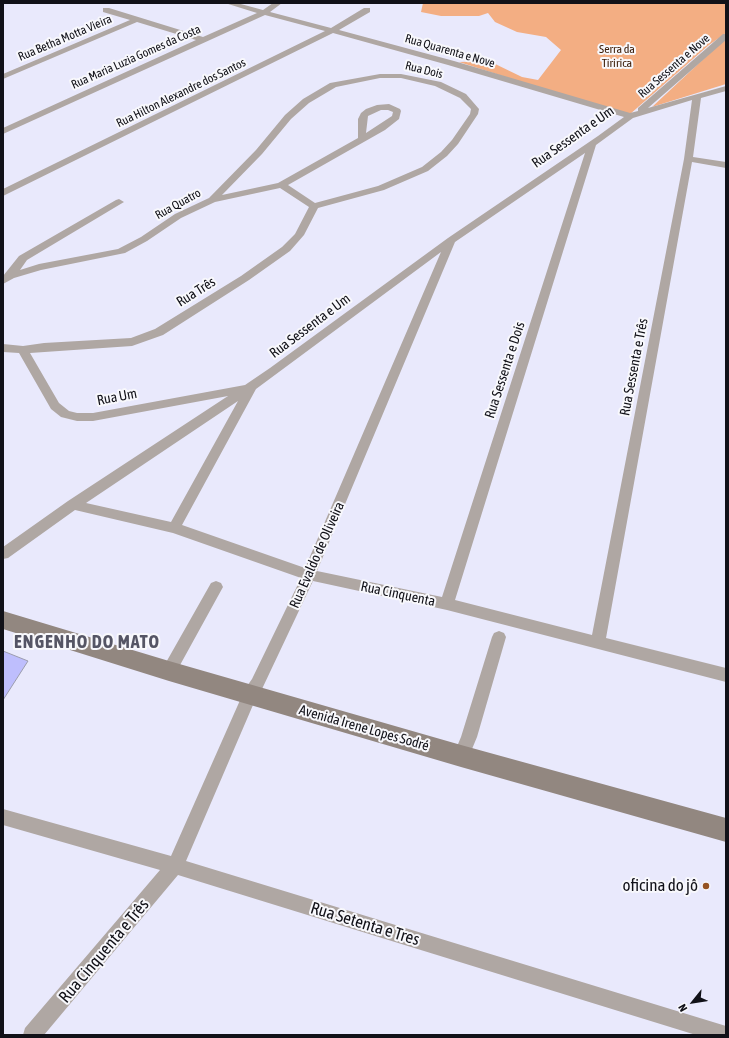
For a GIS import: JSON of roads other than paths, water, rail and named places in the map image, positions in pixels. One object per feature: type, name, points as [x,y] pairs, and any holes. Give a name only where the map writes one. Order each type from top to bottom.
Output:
[{"type":"main road","name":"Avenida Irene Lopes Sodré","points":[[3,620],[169,671],[461,756],[726,830]]},
{"type":"street","name":"Rua Quarenta e Nove","points":[[229,3],[634,114]]},
{"type":"street","name":"Rua Maria Luzia Gomes da Costa","points":[[3,131],[263,13],[278,3]]},
{"type":"street","points":[[106,10],[203,40]]},
{"type":"street","name":"Rua Hilton Alexandre dos Santos","points":[[3,193],[62,166],[332,31],[368,10]]},
{"type":"street","name":"Rua Betha Motta Vieira","points":[[3,77],[136,20]]},
{"type":"street","name":"Rua Sessenta e Nove","points":[[634,114],[726,36]]},
{"type":"street","name":"Rua Dois","points":[[212,200],[259,152],[288,117],[306,101],[333,85],[380,76],[401,76],[438,84],[463,96],[475,109],[474,114],[455,142],[444,154],[425,169],[381,188],[314,206]]},
{"type":"street","points":[[634,114],[726,88]]},
{"type":"street","name":"Rua Sessenta e Três","points":[[598,641],[688,159],[697,97]]},
{"type":"street","name":"Rua Sessenta e Um","points":[[3,554],[73,505],[250,388],[451,240],[634,114]]},
{"type":"street","name":"Rua Quatro","points":[[7,279],[39,267],[120,251],[144,239],[178,216],[212,200],[281,185],[362,138]]},
{"type":"street","name":"Rua Sessenta e Dois","points":[[447,604],[592,144]]},
{"type":"street","points":[[688,159],[726,165]]},
{"type":"street","points":[[281,185],[314,206]]},
{"type":"street","points":[[7,279],[23,258],[119,202]]},
{"type":"street","name":"Rua Três","points":[[23,350],[44,347],[132,342],[159,332],[245,278],[286,249],[299,235],[314,206]]},
{"type":"street","name":"Rua Evaldo de Oliveira","points":[[176,866],[250,694],[257,684],[309,575],[451,240]]},
{"type":"street","points":[[3,348],[23,350]]},
{"type":"street","name":"Rua Um","points":[[23,350],[55,406],[64,414],[77,417],[93,416],[250,388]]},
{"type":"street","points":[[174,528],[250,388]]},
{"type":"street","name":"Rua Cinquenta","points":[[73,505],[174,528],[309,575],[447,604],[598,641],[726,675]]},
{"type":"street","points":[[169,671],[216,587]]},
{"type":"street","points":[[461,756],[469,736],[499,637]]},
{"type":"street","name":"Rua Setenta e Tres","points":[[4,818],[176,866],[726,1035]]},
{"type":"street","name":"Rua Cinquenta e Três","points":[[32,1035],[176,866]]},
{"type":"place","name":"oficina do jô","points":[[706,886]]},
{"type":"district","name":"ENGENHO DO MATO","points":[[87,642]]},
{"type":"park label","name":"Serra da Tiririca","points":[[617,56]]}]
